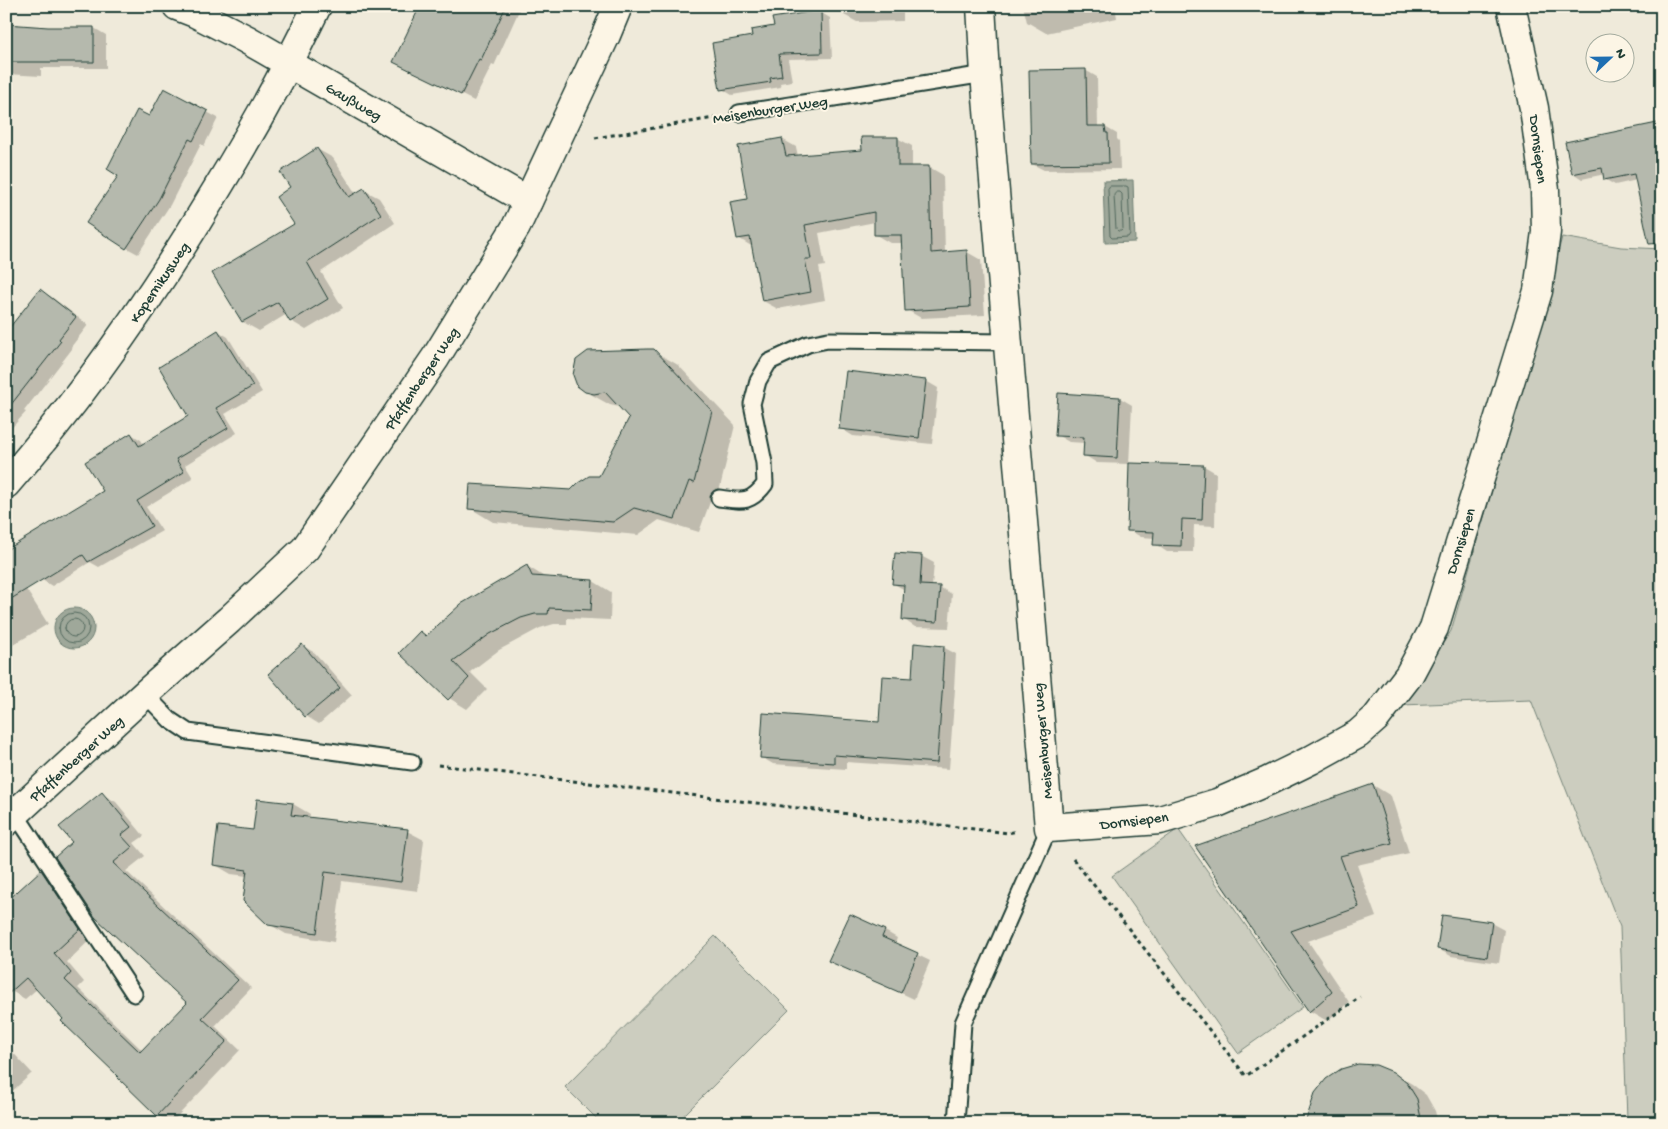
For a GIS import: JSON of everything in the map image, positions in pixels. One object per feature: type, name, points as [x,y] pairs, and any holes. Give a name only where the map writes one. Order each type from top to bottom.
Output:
[{"type":"street","name":"Gaußweg","points":[[177,6],[212,22],[288,63],[528,201]]},
{"type":"street","name":"Kopernikusweg","points":[[6,484],[120,341],[179,253],[242,147],[317,6]]},
{"type":"street","name":"Pfaffenberger Weg","points":[[11,818],[305,549],[436,357],[516,227],[618,6]]},
{"type":"street","name":"Meisenburger Weg","points":[[981,6],[985,74],[1049,828]]},
{"type":"street","name":"Dornsiepen","points":[[1049,828],[1160,820],[1217,803],[1311,760],[1358,734],[1376,718],[1409,675],[1434,628],[1538,291],[1546,232],[1544,190],[1534,108],[1511,6]]},
{"type":"lane","name":"Meisenburger Weg","points":[[740,113],[985,74]]},
{"type":"lane","points":[[719,498],[742,501],[757,495],[765,484],[764,463],[752,404],[758,380],[769,362],[808,344],[828,340],[1008,342]]},
{"type":"lane","points":[[146,694],[170,720],[188,732],[412,762]]},
{"type":"lane","points":[[11,818],[134,994]]},
{"type":"lane","name":"Meisenburger Weg","points":[[956,1123],[963,1023],[1049,828]]},
{"type":"path","name":"Meisenburger Weg","points":[[555,144],[740,113]]},
{"type":"path","points":[[412,762],[1008,832],[1049,828],[1246,1076],[1360,997]]},
{"type":"shaded area","points":[[1562,237],[1621,247],[1662,249],[1662,1123],[1623,1123],[1627,1119],[1620,927],[1531,700],[1402,705],[1451,631],[1534,345]]},
{"type":"shaded area","points":[[1178,829],[1303,1007],[1238,1053],[1112,876]]},
{"type":"shaded area","points":[[715,936],[789,1010],[676,1123],[601,1123],[565,1087]]},
{"type":"water","points":[[1133,180],[1135,242],[1105,243],[1103,181]]},
{"type":"water","points":[[70,608],[78,608],[85,611],[91,617],[94,628],[91,639],[85,645],[78,648],[70,648],[63,645],[57,639],[54,632],[54,624],[57,617],[63,611]]},
{"type":"building","points":[[420,6],[506,6],[481,60],[479,59],[461,95],[393,62]]},
{"type":"building","points":[[821,10],[822,53],[779,54],[782,76],[770,78],[771,82],[720,90],[712,43],[752,36],[751,30],[774,26],[772,18]]},
{"type":"building","points":[[6,24],[48,27],[94,27],[94,62],[6,62]]},
{"type":"building","points":[[1086,69],[1087,126],[1105,126],[1106,133],[1108,133],[1109,163],[1031,164],[1029,70]]},
{"type":"building","points":[[164,88],[208,111],[193,141],[189,139],[159,199],[126,249],[86,223],[118,176],[107,169],[137,110],[149,116]]},
{"type":"building","points":[[1662,122],[1662,243],[1649,244],[1634,174],[1604,180],[1602,168],[1572,174],[1565,142]]},
{"type":"building","points":[[861,137],[898,137],[898,166],[929,166],[931,253],[967,250],[970,307],[905,311],[901,235],[874,235],[874,212],[805,225],[811,259],[805,259],[811,292],[762,301],[750,237],[737,239],[730,202],[747,199],[738,146],[782,138],[786,156],[862,150]]},
{"type":"building","points":[[317,148],[349,197],[364,188],[381,214],[307,262],[328,299],[290,322],[278,302],[242,322],[212,273],[294,224],[276,197],[290,187],[280,172]]},
{"type":"building","points":[[40,289],[76,317],[59,339],[61,341],[6,411],[6,332]]},
{"type":"building","points":[[218,330],[253,386],[216,408],[228,428],[176,459],[184,472],[137,501],[152,526],[88,562],[83,555],[6,602],[6,550],[103,491],[85,462],[131,433],[139,446],[188,416],[159,367]]},
{"type":"building","points":[[654,349],[712,411],[694,483],[689,481],[675,519],[634,508],[613,522],[468,509],[470,484],[571,490],[589,476],[599,476],[629,418],[605,392],[594,394],[585,392],[577,386],[573,375],[576,360],[588,351]]},
{"type":"building","points":[[846,371],[926,380],[919,438],[839,429]]},
{"type":"building","points":[[1058,393],[1120,397],[1117,458],[1083,456],[1084,437],[1055,436]]},
{"type":"building","points":[[1129,463],[1204,465],[1202,520],[1182,519],[1181,546],[1153,545],[1154,532],[1127,531]]},
{"type":"building","points":[[895,553],[922,555],[920,585],[940,586],[937,622],[902,620],[904,585],[892,584]]},
{"type":"building","points":[[527,565],[532,576],[593,580],[591,610],[549,608],[548,614],[535,614],[521,618],[490,634],[453,661],[469,678],[448,700],[399,653],[420,631],[426,636],[461,604]]},
{"type":"building","points":[[914,643],[944,646],[937,763],[834,755],[834,763],[760,758],[763,713],[879,722],[882,676],[912,678]]},
{"type":"building","points":[[302,644],[340,688],[305,717],[268,674]]},
{"type":"building","points":[[1373,784],[1392,843],[1340,856],[1359,907],[1291,931],[1332,992],[1309,1012],[1195,846]]},
{"type":"building","points":[[102,792],[131,827],[121,835],[132,847],[113,863],[238,980],[202,1018],[227,1041],[157,1116],[61,1021],[63,1019],[26,978],[6,996],[6,902],[41,870],[80,929],[54,953],[71,973],[65,980],[140,1052],[187,1003],[95,917],[55,857],[72,842],[59,827]]},
{"type":"building","points":[[257,799],[293,803],[291,815],[408,829],[401,882],[325,872],[317,933],[268,925],[243,901],[247,870],[213,865],[218,826],[253,830]]},
{"type":"building","points":[[850,914],[885,930],[882,937],[918,953],[901,993],[828,961]]},
{"type":"building","points":[[1442,915],[1492,922],[1487,957],[1437,949]]},
{"type":"building","points":[[1358,1064],[1376,1065],[1393,1072],[1407,1083],[1417,1099],[1422,1123],[1305,1123],[1315,1093],[1326,1079],[1341,1069]]}]
